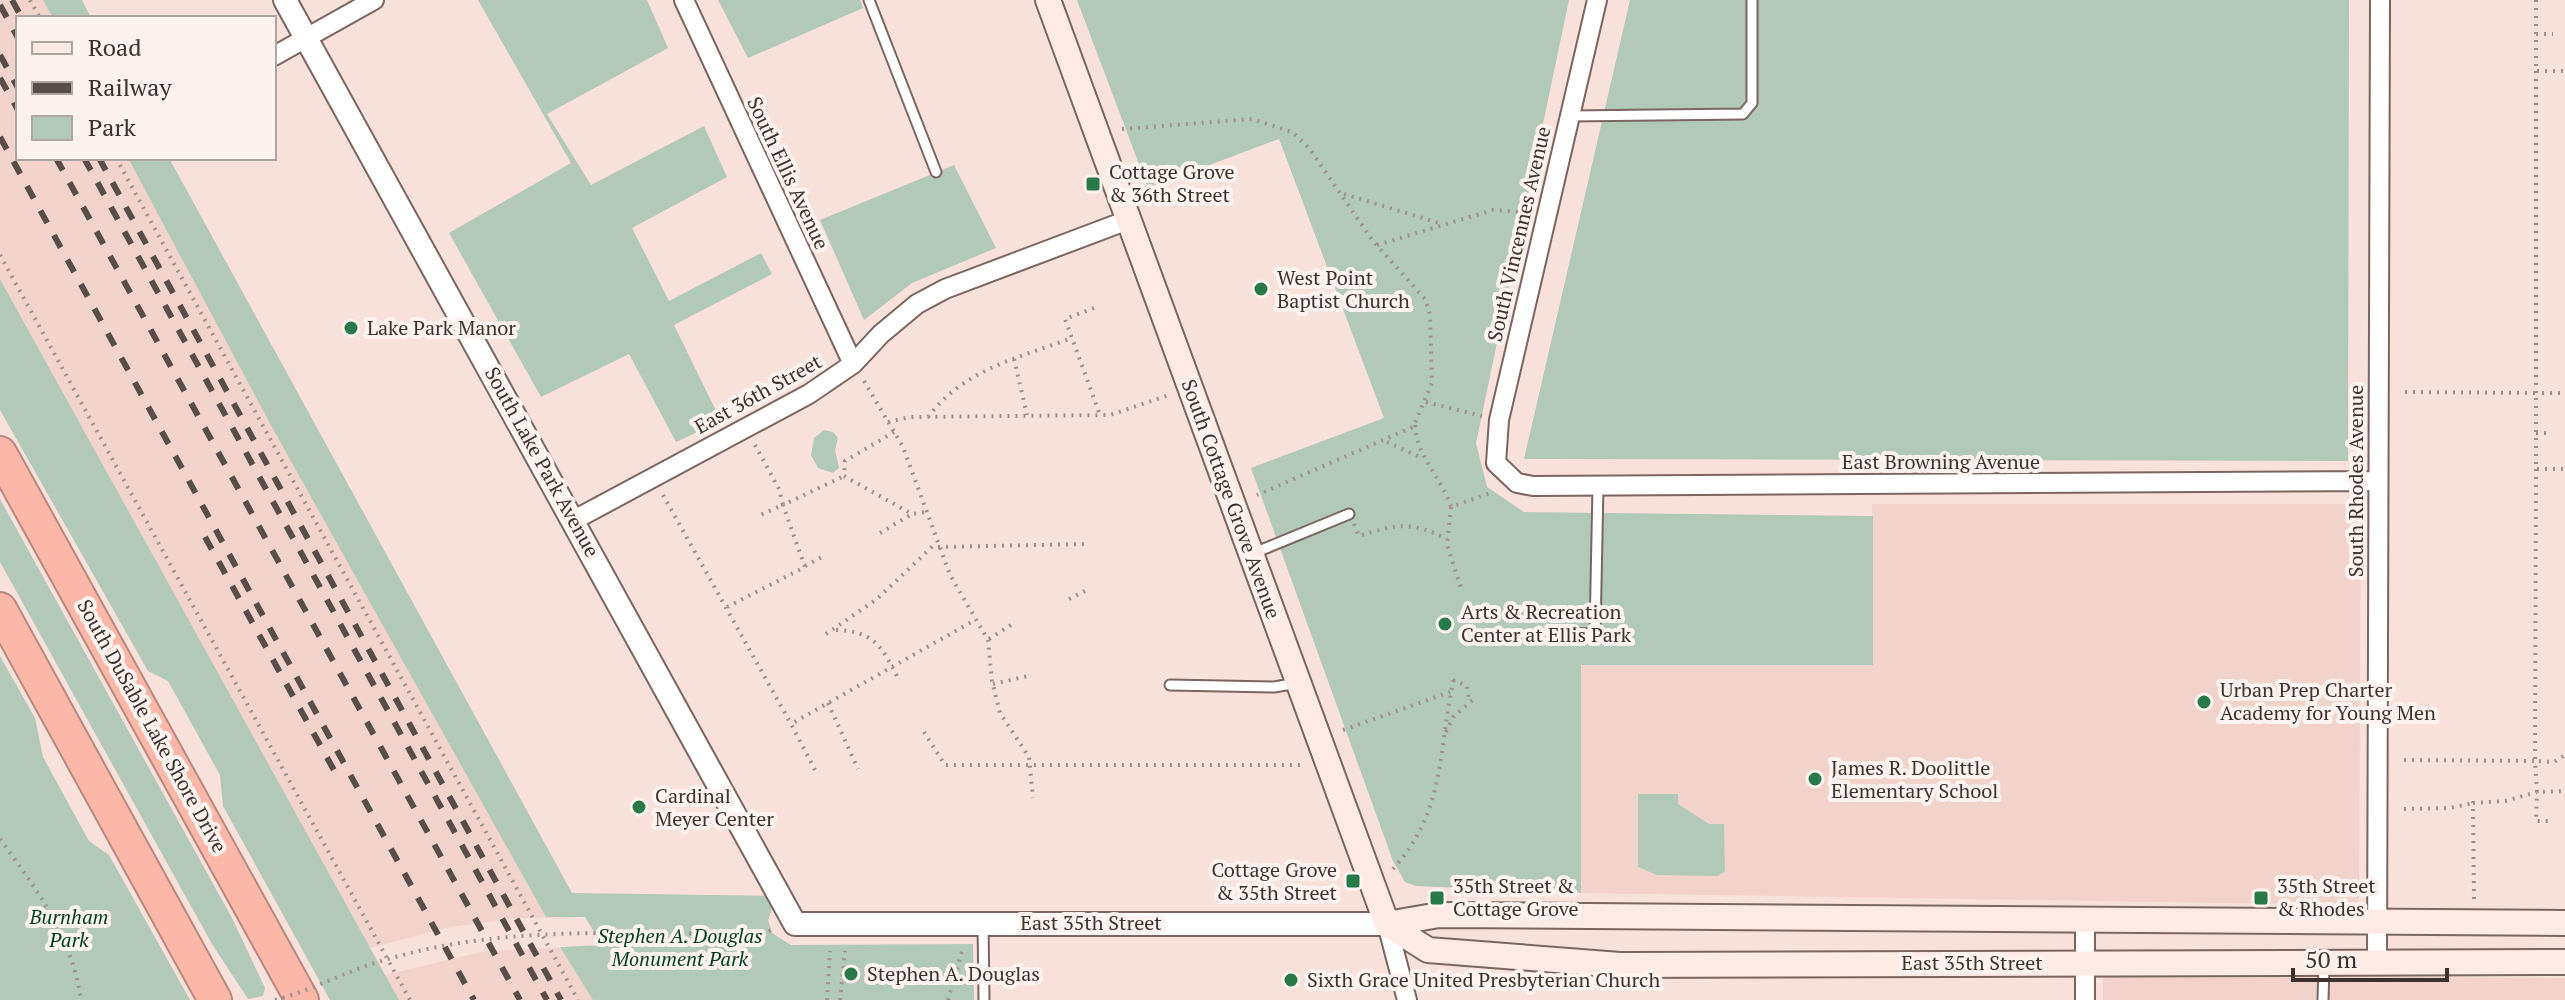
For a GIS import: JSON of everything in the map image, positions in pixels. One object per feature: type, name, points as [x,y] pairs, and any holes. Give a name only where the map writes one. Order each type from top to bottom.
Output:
[{"type":"highway","name":"South DuSable Lake Shore Drive","points":[[0,453],[302,1000]]},
{"type":"highway","points":[[0,609],[215,1000]]},
{"type":"main road","name":"South Cottage Grove Avenue","points":[[1048,0],[1387,924]]},
{"type":"main road","name":"East 35th Street","points":[[1387,924],[1439,915],[2565,923]]},
{"type":"main road","name":"East 35th Street","points":[[1387,924],[1428,950],[1572,963],[2565,962]]},
{"type":"street","name":"South Lake Park Avenue","points":[[285,0],[795,924]]},
{"type":"street","points":[[276,55],[374,0]]},
{"type":"street","name":"South Vincennes Avenue","points":[[1506,475],[1496,463],[1499,420],[1597,0]]},
{"type":"street","name":"South Rhodes Avenue","points":[[2377,962],[2380,0]]},
{"type":"street","name":"South Ellis Avenue","points":[[690,2],[853,364]]},
{"type":"street","name":"East 36th Street","points":[[574,520],[809,394],[853,364],[881,334],[917,304],[945,289],[1128,220]]},
{"type":"street","name":"East Browning Avenue","points":[[1506,475],[1533,486],[2378,481]]},
{"type":"street","points":[[2085,921],[2085,1000]]},
{"type":"street","name":"East 35th Street","points":[[795,924],[1387,924]]},
{"type":"street","name":"South Cottage Grove Avenue","points":[[1387,924],[1407,1000]]},
{"type":"lane","points":[[869,0],[936,172]]},
{"type":"lane","points":[[1570,116],[1743,114],[1752,103],[1752,0]]},
{"type":"lane","points":[[1555,633],[1595,634],[1598,486]]},
{"type":"lane","points":[[1251,554],[1349,514]]},
{"type":"lane","points":[[1170,685],[1274,687],[1298,683]]},
{"type":"lane","points":[[983,923],[984,1000]]},
{"type":"lane","points":[[2323,1000],[2324,961]]},
{"type":"path","points":[[2536,0],[2536,821],[2551,821]]},
{"type":"path","points":[[2536,34],[2553,34]]},
{"type":"path","points":[[2536,71],[2565,71]]},
{"type":"path","points":[[1122,129],[1229,119],[1275,125],[1292,132],[1309,148],[1377,245],[1399,266],[1427,305],[1432,383],[1415,423],[1385,441],[1257,495]]},
{"type":"path","points":[[117,160],[578,1000]]},
{"type":"path","points":[[1344,194],[1444,224]]},
{"type":"path","points":[[1377,245],[1493,210],[1522,212]]},
{"type":"path","points":[[0,255],[410,1000]]},
{"type":"path","points":[[1094,308],[1065,319],[1100,415]]},
{"type":"path","points":[[928,417],[941,399],[976,373],[1072,338]]},
{"type":"path","points":[[1014,359],[1028,416]]},
{"type":"path","points":[[864,381],[894,432],[919,484],[937,545],[988,640],[1000,713],[1032,765],[1033,798]]},
{"type":"path","points":[[2405,392],[2565,393]]},
{"type":"path","points":[[888,422],[928,417],[1100,415],[1169,395]]},
{"type":"path","points":[[1426,402],[1484,417]]},
{"type":"path","points":[[1415,423],[1422,458]]},
{"type":"path","points":[[844,476],[845,461],[894,432]]},
{"type":"path","points":[[2536,433],[2552,433]]},
{"type":"path","points":[[1385,441],[1422,458],[1438,473],[1451,507],[1447,539],[1462,591]]},
{"type":"path","points":[[755,445],[779,489],[805,567]]},
{"type":"path","points":[[2536,469],[2565,469]]},
{"type":"path","points":[[760,515],[844,476]]},
{"type":"path","points":[[844,476],[912,514]]},
{"type":"path","points":[[1451,507],[1490,493]]},
{"type":"path","points":[[663,495],[815,770]]},
{"type":"path","points":[[880,533],[912,514],[926,512]]},
{"type":"path","points":[[1349,514],[1359,536],[1403,524],[1425,528],[1447,539]]},
{"type":"path","points":[[826,634],[877,599],[937,545],[1089,544]]},
{"type":"path","points":[[726,608],[824,556]]},
{"type":"path","points":[[1069,599],[1085,591]]},
{"type":"path","points":[[791,724],[975,620]]},
{"type":"path","points":[[988,640],[1014,623]]},
{"type":"path","points":[[834,630],[867,634],[882,645],[898,678]]},
{"type":"path","points":[[993,684],[1032,675]]},
{"type":"path","points":[[1393,869],[1414,845],[1435,796],[1454,677],[1467,686],[1469,700]]},
{"type":"path","points":[[1343,730],[1450,692]]},
{"type":"path","points":[[1445,734],[1469,700],[1476,697]]},
{"type":"path","points":[[828,703],[858,769]]},
{"type":"path","points":[[924,732],[945,765],[1304,765]]},
{"type":"path","points":[[2404,760],[2554,762],[2565,755]]},
{"type":"path","points":[[2404,809],[2450,808],[2505,801],[2537,792],[2565,791]]},
{"type":"path","points":[[2473,803],[2474,899]]},
{"type":"path","points":[[0,839],[47,904],[63,933],[81,1000]]},
{"type":"path","points":[[275,1000],[382,960],[438,946],[536,933],[758,933],[795,924]]},
{"type":"path","points":[[827,1000],[830,951]]},
{"type":"path","points":[[840,1000],[845,951]]},
{"type":"path","points":[[948,1000],[962,951]]},
{"type":"shaded area","points":[[0,0],[82,0],[90,16],[16,16],[16,160],[170,160],[585,917],[520,918],[450,927],[370,948],[0,279]]},
{"type":"shaded area","points":[[1872,504],[2361,504],[2359,905],[1581,893],[1581,665],[1873,665]]},
{"type":"shaded area","points":[[602,946],[631,1000],[399,1000],[385,975],[485,951]]},
{"type":"shaded area","points":[[2103,975],[2565,978],[2565,1000],[2103,1000]]},
{"type":"green space","points":[[43,0],[82,0],[90,16],[52,16]]},
{"type":"green space","points":[[478,0],[647,0],[668,48],[547,114],[591,185],[704,126],[727,177],[632,228],[669,301],[761,253],[772,274],[674,325],[721,421],[676,442],[629,354],[541,397],[449,233],[571,163]]},
{"type":"green space","points":[[718,0],[860,0],[863,8],[748,58]]},
{"type":"green space","points":[[1077,0],[1569,0],[1476,443],[1487,487],[1524,512],[1873,516],[1873,665],[1581,665],[1581,893],[1416,886],[1405,882],[1393,861],[1251,468],[1384,418],[1279,139],[1148,188]]},
{"type":"green space","points":[[1630,0],[2349,0],[2348,461],[1524,459]]},
{"type":"green space","name":"Stephen A. Douglas Monument Park","points":[[129,160],[170,160],[572,893],[776,896],[768,920],[772,933],[791,945],[973,944],[974,1000],[593,1000],[560,947],[602,945],[585,917],[546,917],[273,429]]},
{"type":"green space","points":[[954,165],[996,248],[912,283],[864,320],[820,220]]},
{"type":"green space","points":[[0,279],[399,1000],[330,1000],[223,806],[220,775],[168,681],[148,671],[0,410]]},
{"type":"green space","points":[[824,430],[833,432],[838,438],[835,450],[839,468],[833,473],[818,468],[811,455],[814,438]]},
{"type":"green space","points":[[0,499],[232,918],[265,988],[263,996],[248,999],[212,944],[0,562]]},
{"type":"green space","name":"Burnham Park","points":[[0,656],[35,718],[43,757],[89,841],[109,855],[190,1000],[0,1000]]},
{"type":"green space","points":[[1638,794],[1678,794],[1678,804],[1709,824],[1724,824],[1725,871],[1718,876],[1657,875],[1638,867]]},
{"type":"railway","points":[[12,0],[21,16]]},
{"type":"railway","points":[[0,5],[16,34]]},
{"type":"railway","points":[[0,55],[16,84]]},
{"type":"railway","points":[[0,78],[16,106]]},
{"type":"railway","points":[[0,137],[474,1000]]},
{"type":"railway","points":[[57,160],[520,1000]]},
{"type":"railway","points":[[85,160],[547,1000]]},
{"type":"railway","points":[[100,160],[561,1000]]},
{"type":"railway","points":[[205,537],[335,772]]},
{"type":"place","name":"Cottage Grove & 36th Street","points":[[1093,184]]},
{"type":"place","name":"West Point Baptist Church","points":[[1261,289]]},
{"type":"place","name":"Lake Park Manor","points":[[351,328]]},
{"type":"place","name":"Arts & Recreation Center at Ellis Park","points":[[1445,624]]},
{"type":"place","name":"Urban Prep Charter Academy for Young Men","points":[[2204,702]]},
{"type":"place","name":"James R. Doolittle Elementary School","points":[[1815,779]]},
{"type":"place","name":"Cardinal Meyer Center","points":[[639,807]]},
{"type":"place","name":"Cottage Grove & 35th Street","points":[[1353,881]]},
{"type":"place","name":"35th Street & Cottage Grove","points":[[1437,898]]},
{"type":"place","name":"35th Street & Rhodes","points":[[2261,898]]},
{"type":"place","name":"Stephen A. Douglas","points":[[851,974]]},
{"type":"place","name":"Sixth Grace United Presbyterian Church","points":[[1291,980]]}]
